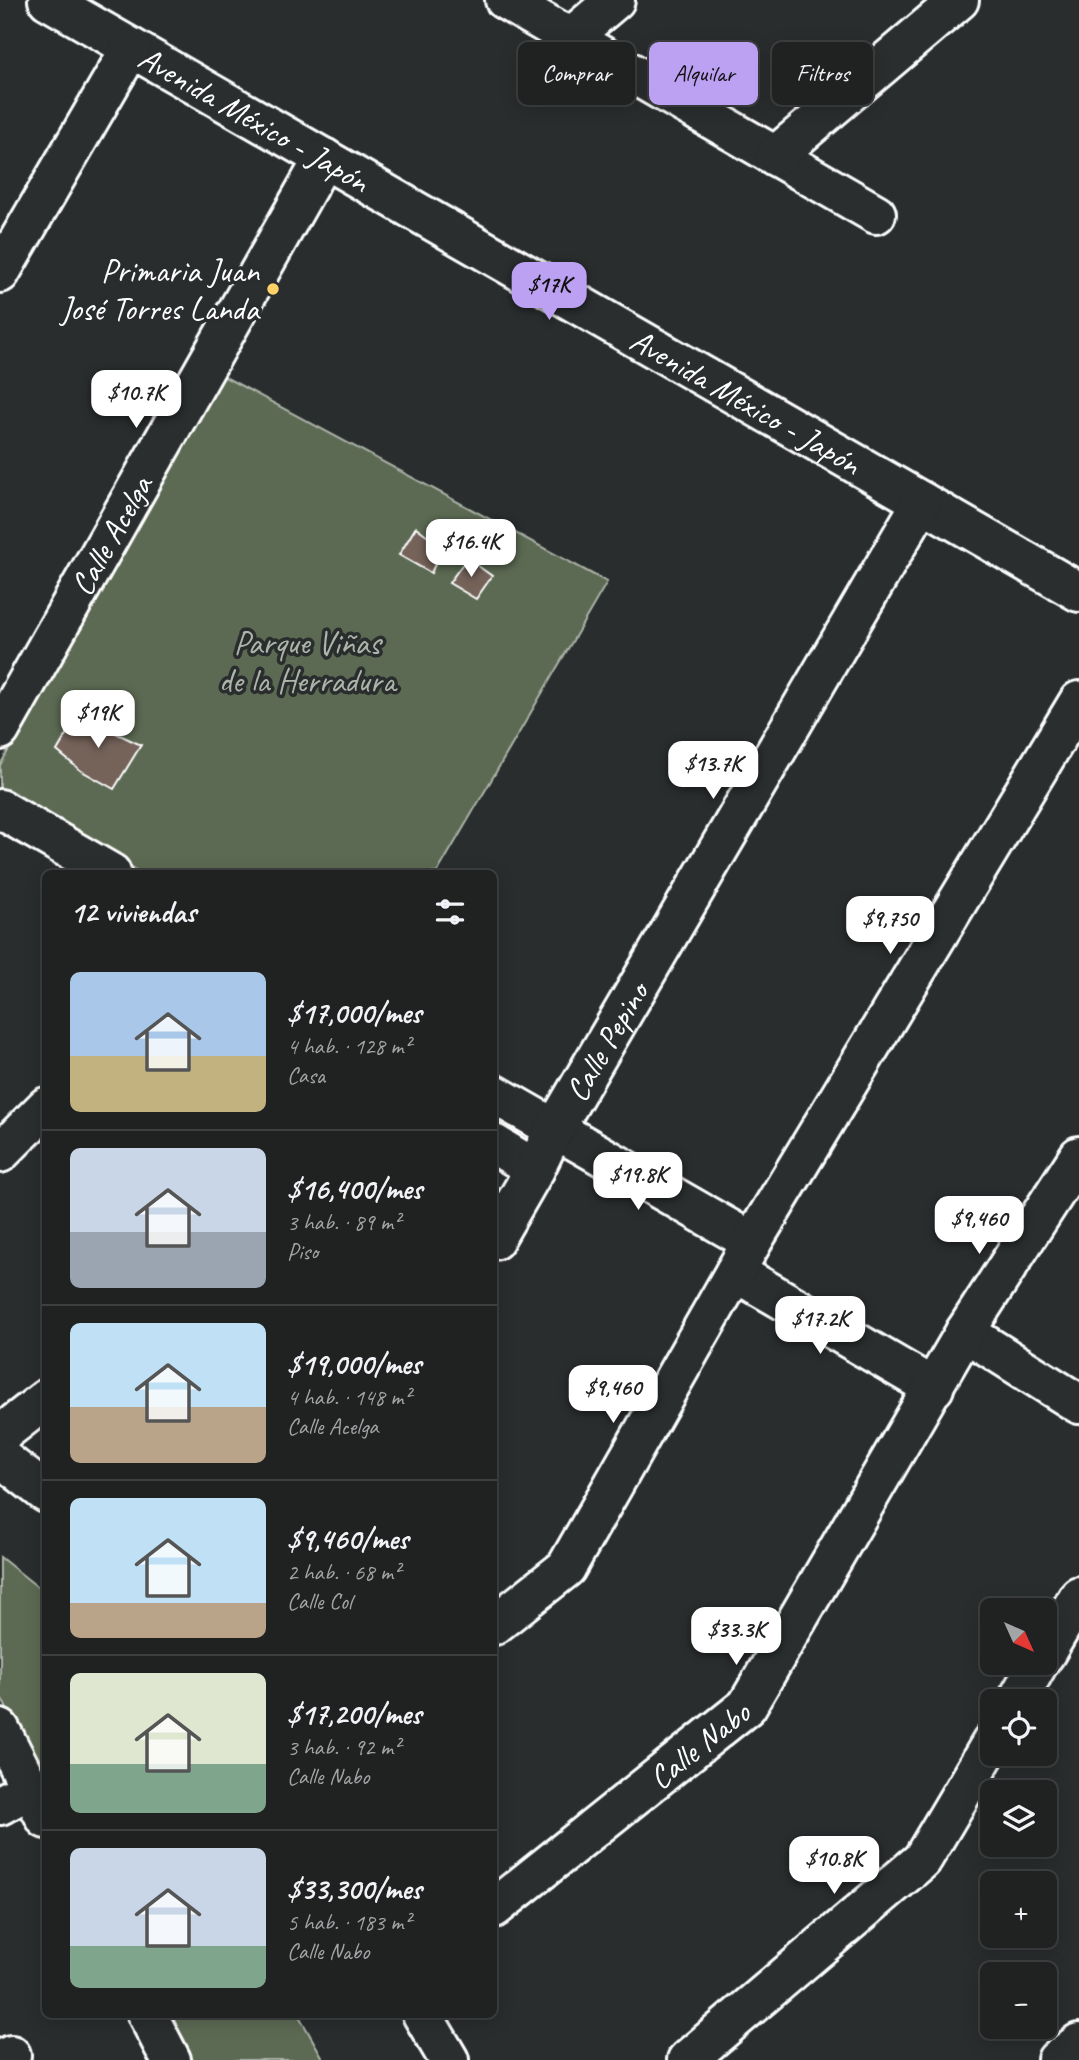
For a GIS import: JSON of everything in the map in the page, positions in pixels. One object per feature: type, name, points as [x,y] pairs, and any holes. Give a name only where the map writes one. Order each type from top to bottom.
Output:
[{"type":"street","name":"Avenida México - Japón","points":[[48,0],[1079,592]]},
{"type":"street","points":[[505,0],[876,214]]},
{"type":"street","points":[[570,38],[615,0]]},
{"type":"street","points":[[775,156],[959,0]]},
{"type":"street","points":[[0,273],[131,48]]},
{"type":"street","name":"Calle Acelga","points":[[0,730],[324,158]]},
{"type":"street","name":"Calle Pepino","points":[[922,502],[554,1130],[934,1388]]},
{"type":"street","points":[[497,1623],[566,1568],[743,1257],[1079,701]]},
{"type":"street","points":[[0,809],[106,870]]},
{"type":"street","points":[[497,1096],[554,1130],[497,1235]]},
{"type":"street","points":[[0,1153],[42,1111]]},
{"type":"street","points":[[497,1146],[535,1169]]},
{"type":"street","name":"Calle Nabo","points":[[497,1906],[747,1706],[965,1332],[1079,1156]]},
{"type":"street","points":[[965,1332],[1079,1404]]},
{"type":"street","points":[[0,1435],[42,1402]]},
{"type":"street","points":[[0,1457],[42,1490]]},
{"type":"street","points":[[1057,1634],[1079,1596]]},
{"type":"street","points":[[0,1729],[25,1804]]},
{"type":"street","points":[[687,2060],[922,1860],[980,1762]]},
{"type":"street","points":[[149,2018],[171,2060]]},
{"type":"street","points":[[424,2018],[449,2060]]},
{"type":"street","points":[[1057,2060],[1079,2043]]},
{"type":"green space","name":"Parque Viñas de la Herradura","points":[[223,376],[607,582],[439,870],[136,870],[0,791],[0,765]]},
{"type":"green space","points":[[0,1557],[42,1591],[42,1778],[0,1695]]},
{"type":"green space","points":[[167,2018],[300,2018],[324,2060],[188,2060]]},
{"type":"building","points":[[416,527],[443,547],[431,573],[399,555]]},
{"type":"building","points":[[467,558],[492,576],[476,599],[449,583]]},
{"type":"building","points":[[82,708],[109,730],[141,745],[114,789],[80,770],[57,751]]},
{"type":"place","name":"Primaria Juan José Torres Landa","points":[[273,289]]}]
